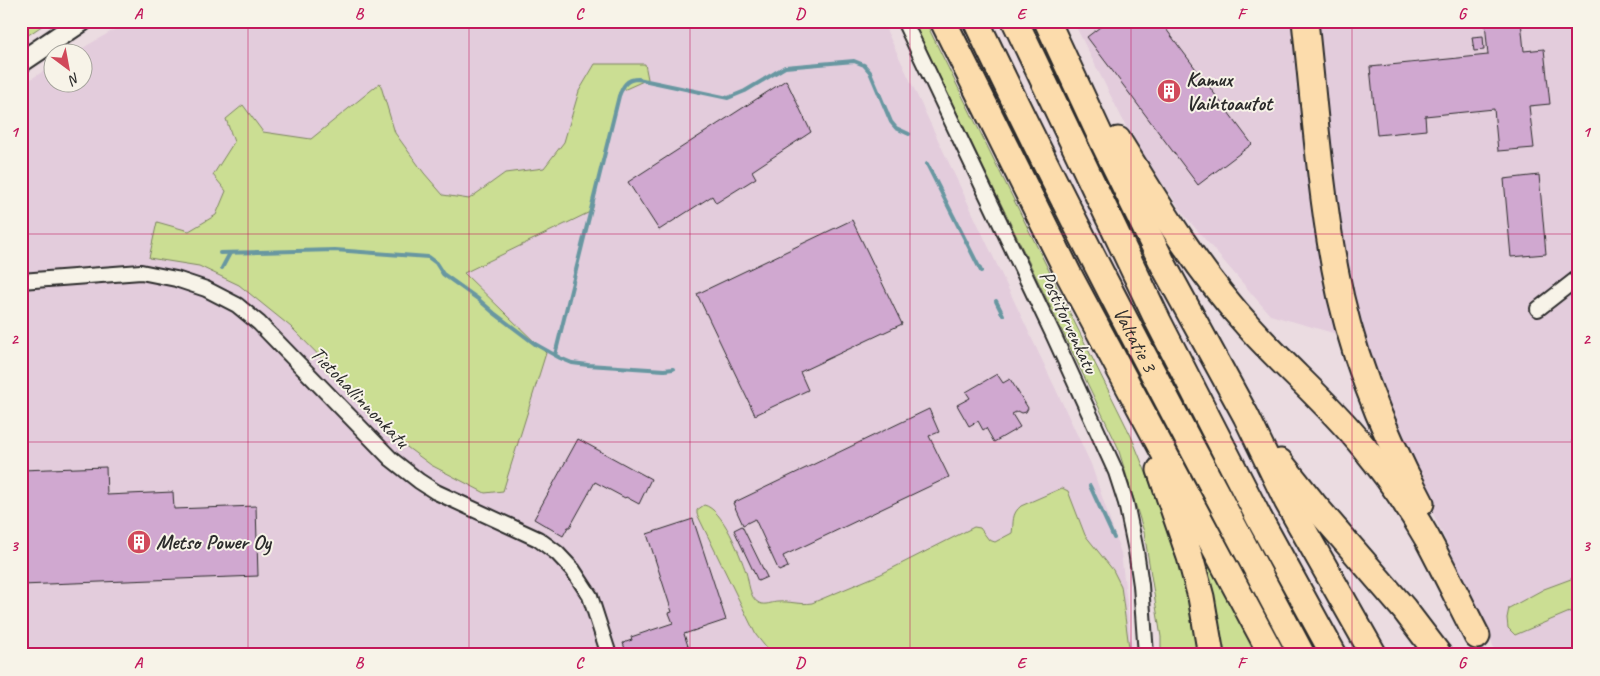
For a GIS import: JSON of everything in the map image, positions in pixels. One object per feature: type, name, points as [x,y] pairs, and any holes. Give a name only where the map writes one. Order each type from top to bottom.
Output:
[{"type":"highway","points":[[942,21],[1065,266],[1272,655]]},
{"type":"highway","name":"Valtatie 3","points":[[976,21],[1021,116],[1123,315],[1302,655]]},
{"type":"highway","name":"Valtatie 3","points":[[1015,21],[1158,321],[1259,518],[1334,655]]},
{"type":"highway","points":[[1047,21],[1105,146],[1164,266],[1246,416],[1287,501],[1374,655]]},
{"type":"highway","points":[[1305,21],[1326,205],[1335,270],[1344,313],[1376,407],[1397,458],[1433,527],[1464,596],[1480,645]]},
{"type":"highway","points":[[1074,76],[1093,100],[1166,219],[1219,292],[1262,342],[1338,418],[1362,445],[1386,477],[1426,538],[1480,645]]},
{"type":"highway","points":[[1095,322],[1115,373],[1162,475],[1201,597],[1211,655]]},
{"type":"highway","points":[[1246,416],[1264,436],[1286,471],[1404,609],[1439,655]]},
{"type":"main road","points":[[21,62],[82,21]]},
{"type":"street","name":"Postitorvenkatu","points":[[904,21],[1052,332],[1116,472],[1126,503],[1136,551],[1141,586],[1146,655]]},
{"type":"street","name":"Tietohallinnonkatu","points":[[21,281],[141,272],[176,279],[206,289],[237,305],[259,322],[391,459],[419,481],[436,492],[538,539],[557,553],[573,570],[590,596],[609,655]]},
{"type":"street","points":[[1538,309],[1579,277]]},
{"type":"shaded area","points":[[129,21],[882,21],[1091,464],[1121,553],[1133,655],[21,655],[21,85],[42,72],[42,92],[92,92],[92,43]]},
{"type":"shaded area","points":[[1073,21],[1579,21],[1579,655],[1496,655],[1489,634],[1417,479],[1365,342],[1270,315],[1185,216],[1133,140]]},
{"type":"green space","points":[[21,21],[49,21],[21,40]]},
{"type":"green space","points":[[913,21],[925,21],[1131,436],[1175,544],[1189,598],[1197,655],[1161,655],[1161,637],[1144,532],[1117,445]]},
{"type":"green space","points":[[595,64],[645,64],[648,79],[619,92],[592,211],[464,273],[546,353],[503,491],[485,493],[431,465],[392,436],[348,385],[291,327],[239,285],[199,266],[149,258],[157,222],[189,231],[216,215],[226,191],[213,175],[234,142],[226,119],[243,105],[263,132],[311,139],[380,83],[395,133],[424,173],[443,195],[469,199],[505,173],[544,168],[564,142],[579,91]]},
{"type":"green space","points":[[1062,488],[1068,491],[1085,535],[1113,570],[1121,586],[1130,655],[772,655],[756,635],[697,514],[697,510],[704,505],[711,508],[724,523],[740,555],[751,593],[756,601],[764,604],[776,602],[812,603],[881,574],[974,527],[980,528],[989,540],[995,542],[1012,533],[1014,515],[1021,506]]},
{"type":"green space","points":[[1200,541],[1260,655],[1217,655],[1193,543]]},
{"type":"green space","points":[[1579,576],[1579,608],[1515,635],[1508,628],[1509,608],[1544,589]]},
{"type":"building","name":"Kamux Vaihtoautot","points":[[1108,21],[1160,21],[1252,144],[1198,185],[1087,37]]},
{"type":"building","points":[[1485,21],[1521,21],[1524,51],[1544,49],[1550,104],[1529,106],[1534,148],[1498,151],[1494,109],[1425,116],[1426,130],[1377,135],[1370,67],[1488,55]]},
{"type":"building","points":[[1483,36],[1484,50],[1474,51],[1472,37]]},
{"type":"building","points":[[786,80],[811,132],[752,171],[756,178],[716,203],[712,196],[659,230],[628,182]]},
{"type":"building","points":[[1539,175],[1546,254],[1511,257],[1504,179]]},
{"type":"building","points":[[852,220],[902,324],[800,372],[808,390],[755,415],[697,294]]},
{"type":"building","points":[[997,374],[1003,383],[1010,379],[1028,408],[1026,412],[1018,411],[1012,414],[1020,427],[994,442],[986,428],[983,430],[978,421],[969,426],[957,405],[970,398],[966,392]]},
{"type":"building","points":[[929,409],[939,432],[929,436],[949,477],[783,556],[788,567],[779,571],[755,519],[743,525],[733,503]]},
{"type":"building","points":[[1579,436],[1579,451],[1572,440]]},
{"type":"building","points":[[578,439],[651,479],[639,504],[595,482],[563,536],[534,519]]},
{"type":"building","name":"Metso Power Oy","points":[[106,467],[107,495],[173,492],[174,509],[256,506],[258,576],[21,585],[21,470]]},
{"type":"building","points":[[693,519],[726,620],[684,634],[691,655],[627,655],[623,643],[632,640],[631,637],[673,623],[669,613],[672,612],[647,534]]},
{"type":"building","points":[[742,526],[767,577],[758,581],[734,530]]},
{"type":"waterway","points":[[555,355],[619,96],[628,82],[638,79],[728,98],[745,91],[785,67],[854,61],[864,65],[870,72],[891,122],[896,128],[909,134]]},
{"type":"waterway","points":[[927,164],[981,271]]},
{"type":"waterway","points":[[220,253],[335,250],[428,257],[436,263],[443,274],[535,344],[560,358],[572,363],[588,365],[673,369]]},
{"type":"waterway","points":[[222,268],[230,253]]},
{"type":"waterway","points":[[996,301],[1003,315]]},
{"type":"waterway","points":[[1090,486],[1114,538]]},
{"type":"place","name":"Kamux Vaihtoautot","points":[[1169,91]]},
{"type":"place","name":"Metso Power Oy","points":[[139,542]]}]
